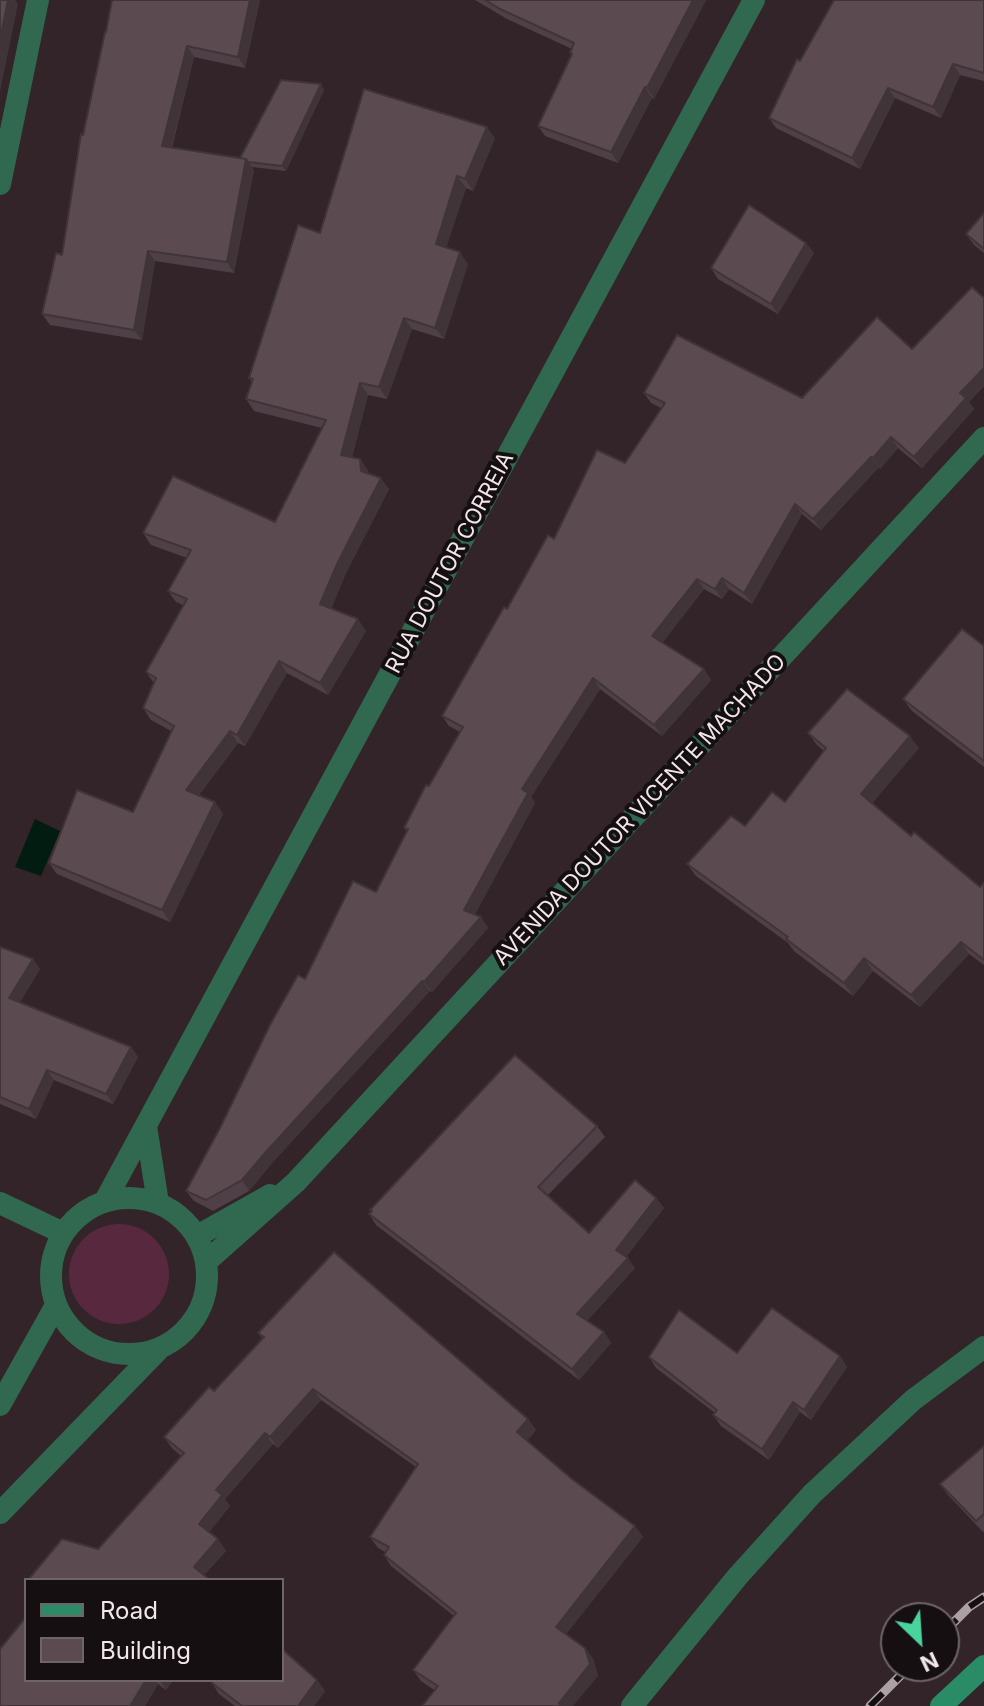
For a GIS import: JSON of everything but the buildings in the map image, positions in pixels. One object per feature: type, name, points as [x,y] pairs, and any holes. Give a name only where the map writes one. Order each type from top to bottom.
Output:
[{"type":"main road","points":[[941,1706],[984,1666]]},
{"type":"street","points":[[0,184],[38,0]]},
{"type":"street","name":"RUA DOUTOR CORREIA","points":[[105,1201],[754,0]]},
{"type":"street","name":"AVENIDA DOUTOR VICENTE MACHADO","points":[[296,1182],[984,438]]},
{"type":"street","points":[[146,1126],[158,1203]]},
{"type":"street","points":[[197,1236],[296,1182]]},
{"type":"street","points":[[206,1262],[296,1182]]},
{"type":"street","points":[[0,1513],[160,1348],[182,1334],[198,1313],[207,1288],[206,1262],[197,1236],[181,1216],[158,1203],[132,1198],[105,1201],[82,1214],[63,1233],[53,1256],[50,1281],[56,1305],[68,1327],[87,1343],[110,1352],[136,1354],[160,1348]]},
{"type":"street","points":[[0,1203],[63,1233]]},
{"type":"street","points":[[0,1405],[56,1305]]},
{"type":"street","points":[[632,1706],[738,1576],[812,1494],[913,1400],[984,1347]]},
{"type":"shaded area","points":[[35,819],[60,831],[41,876],[15,867]]},
{"type":"shaded area","points":[[119,1224],[147,1232],[161,1246],[169,1274],[161,1302],[147,1316],[119,1324],[91,1316],[77,1302],[69,1274],[77,1246],[91,1232]]},
{"type":"railway","points":[[960,1616],[984,1597]]},
{"type":"railway","points":[[870,1706],[894,1682]]}]
